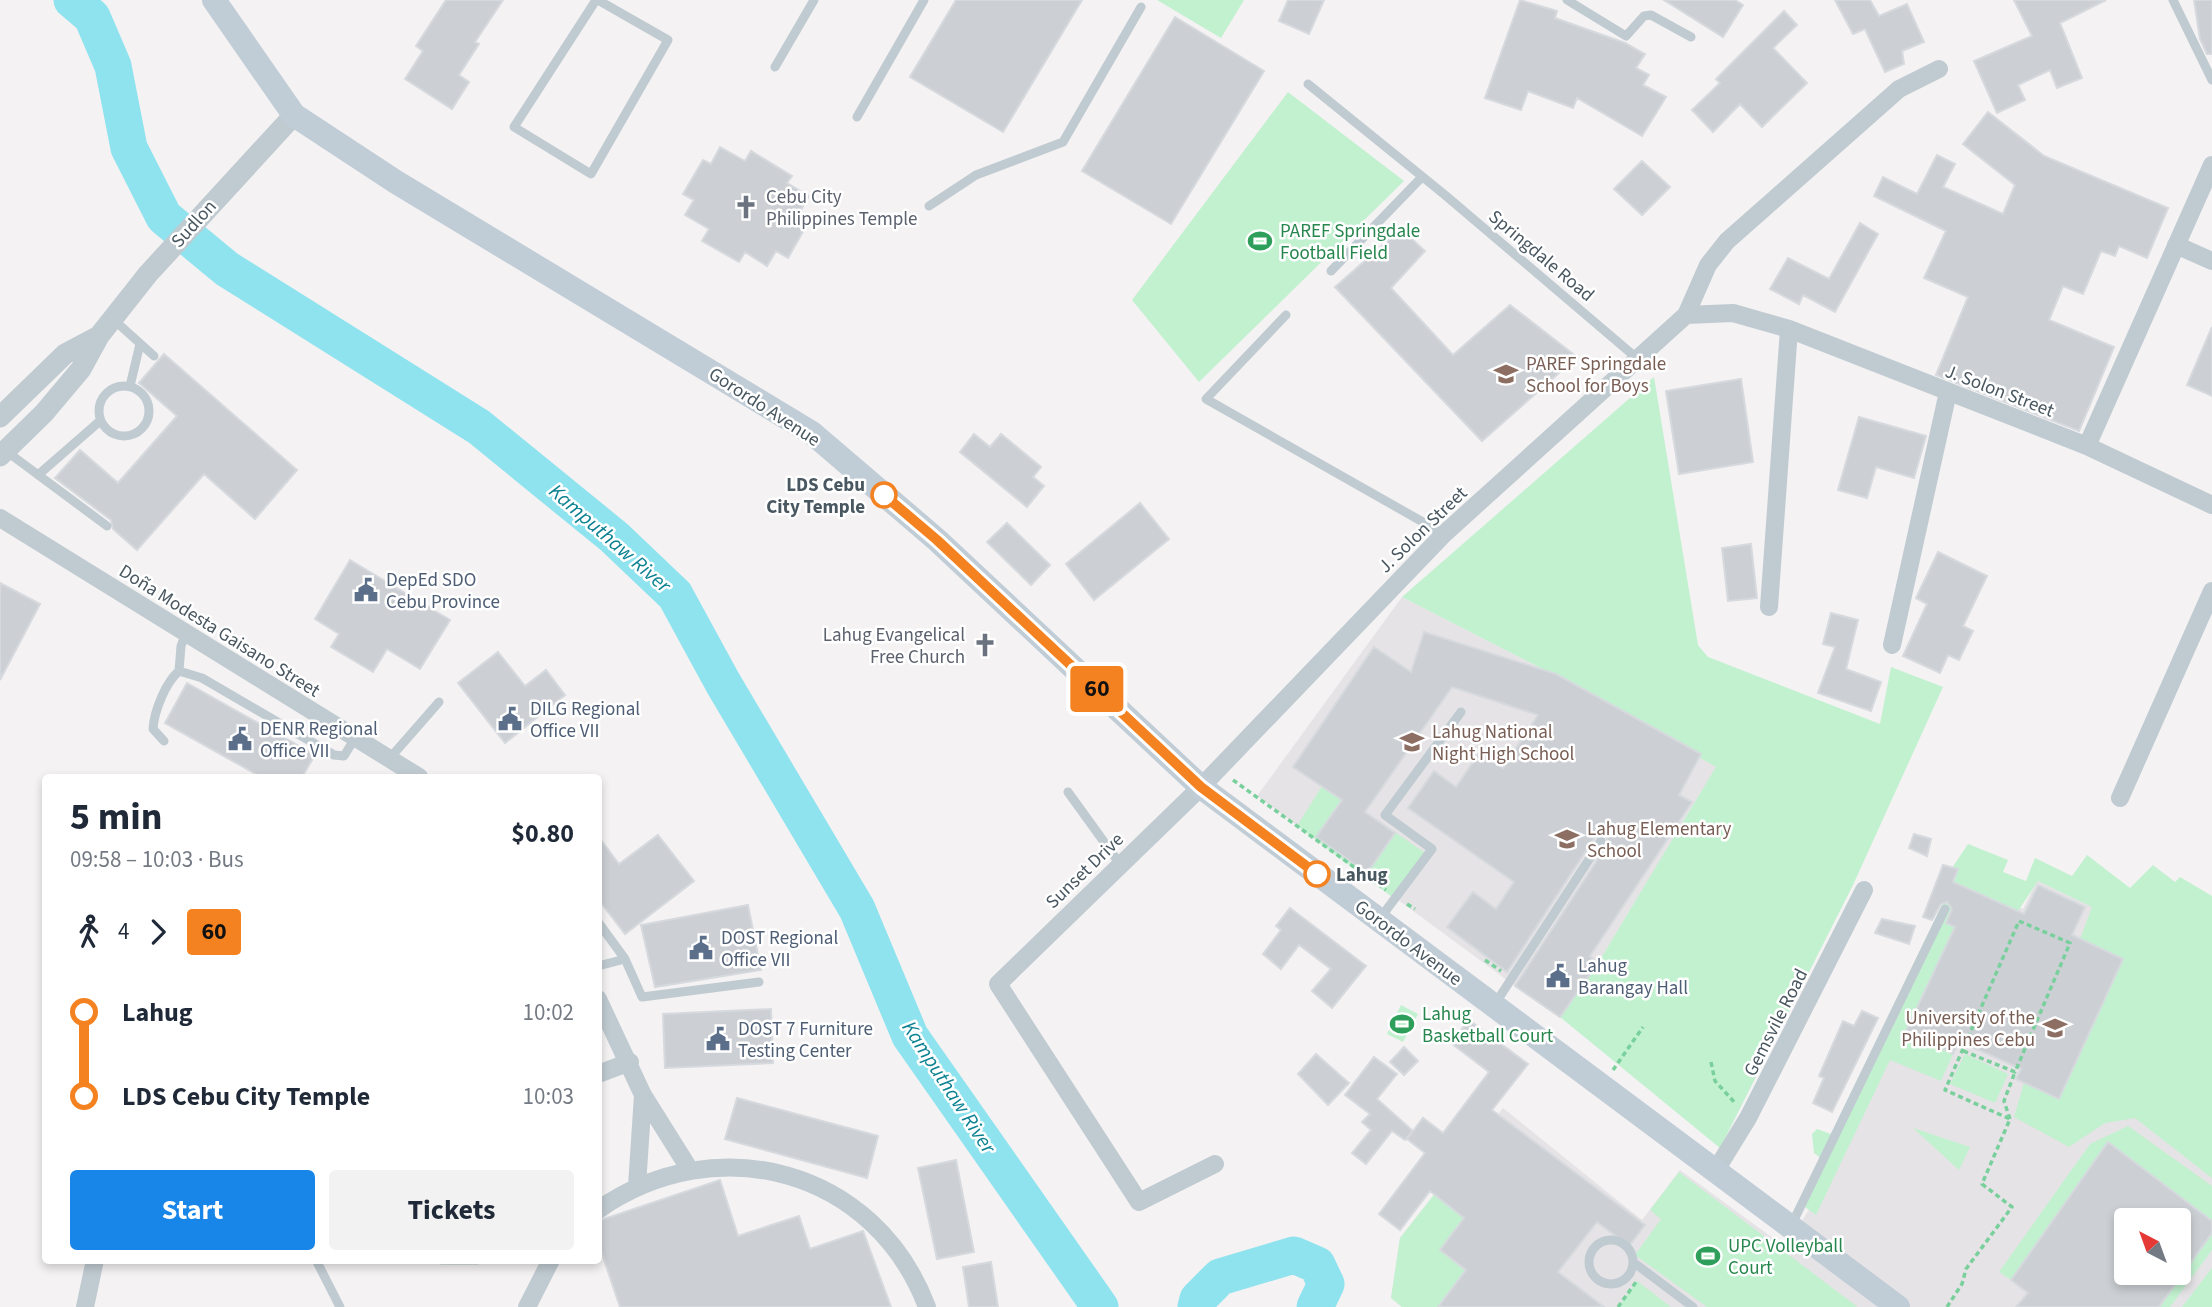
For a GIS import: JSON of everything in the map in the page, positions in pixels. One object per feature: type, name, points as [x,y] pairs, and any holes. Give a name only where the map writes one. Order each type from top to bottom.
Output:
[{"type":"main road","name":"Gorordo Avenue","points":[[214,0],[294,115],[396,182],[812,433],[1209,778],[1379,920],[1791,1226],[1891,1305]]},
{"type":"street","name":"J. Solon Street","points":[[1209,778],[1444,534],[1686,316],[1708,265],[1727,241],[1899,89],[1939,69]]},
{"type":"street","name":"Sudlon","points":[[3,453],[44,413],[81,369],[99,336],[148,274],[294,115]]},
{"type":"street","points":[[2087,446],[2212,165]]},
{"type":"street","points":[[2176,246],[2212,261]]},
{"type":"street","name":"J. Solon Street","points":[[1686,316],[1733,313],[1789,329],[2087,446],[2212,505]]},
{"type":"street","points":[[1769,607],[1789,329]]},
{"type":"street","name":"Sudlon","points":[[0,417],[65,354],[99,336]]},
{"type":"street","points":[[1892,645],[1948,392]]},
{"type":"street","name":"Doña Modesta Gaisano Street","points":[[0,518],[414,774]]},
{"type":"street","points":[[2120,798],[2212,591]]},
{"type":"street","name":"Sunset Drive","points":[[1209,778],[998,984],[1139,1202],[1215,1164]]},
{"type":"street","name":"Gemsvile Road","points":[[1716,1170],[1748,1118],[1864,890]]},
{"type":"street","points":[[602,1007],[643,1095],[690,1170]]},
{"type":"street","points":[[602,1072],[629,1062]]},
{"type":"street","points":[[637,1186],[643,1095]]},
{"type":"street","points":[[602,1208],[637,1186],[690,1170],[741,1167],[792,1176],[838,1197],[878,1228],[910,1269],[928,1307]]},
{"type":"street","points":[[85,1307],[94,1264]]},
{"type":"street","points":[[527,1307],[549,1264]]},
{"type":"lane","points":[[597,0],[668,40],[591,174],[514,127],[597,0]]},
{"type":"lane","points":[[775,67],[814,0]]},
{"type":"lane","points":[[857,117],[923,0]]},
{"type":"lane","points":[[1567,0],[1623,35],[1632,33],[1644,16],[1651,15],[1690,37]]},
{"type":"lane","points":[[2173,0],[2212,80]]},
{"type":"lane","points":[[929,205],[976,175],[1063,142],[1141,7]]},
{"type":"lane","name":"Springdale Road","points":[[1308,84],[1639,360]]},
{"type":"lane","points":[[1331,271],[1422,177]]},
{"type":"lane","points":[[1286,315],[1206,399],[1444,534]]},
{"type":"lane","points":[[113,319],[154,356]]},
{"type":"lane","points":[[130,386],[140,344]]},
{"type":"lane","points":[[130,386],[143,393],[150,407],[148,422],[138,433],[124,437],[109,433],[100,421],[99,402],[112,388],[130,386]]},
{"type":"lane","points":[[38,475],[100,421]]},
{"type":"lane","points":[[3,453],[38,475],[107,526]]},
{"type":"lane","points":[[164,741],[153,729],[153,716],[172,677],[179,671],[181,646],[186,634]]},
{"type":"lane","points":[[179,671],[202,678],[334,755],[344,756],[355,738]]},
{"type":"lane","points":[[390,758],[439,702]]},
{"type":"lane","points":[[1379,920],[1432,849],[1385,815],[1461,712]]},
{"type":"lane","points":[[1068,792],[1120,864]]},
{"type":"lane","points":[[1494,1006],[1601,841]]},
{"type":"lane","points":[[1791,1226],[1945,909]]},
{"type":"lane","points":[[602,927],[625,959],[642,997],[759,982]]},
{"type":"lane","points":[[602,964],[625,959]]},
{"type":"lane","points":[[1633,1262],[1626,1279],[1612,1284],[1597,1279],[1588,1260],[1594,1247],[1614,1239],[1626,1245],[1633,1262],[1693,1307]]},
{"type":"lane","points":[[318,1264],[340,1307]]},
{"type":"path","points":[[1209,778],[1415,909]]},
{"type":"path","points":[[1947,1307],[1962,1284],[1966,1269],[2012,1207],[1982,1184],[2010,1119],[2004,1101],[2070,943],[2019,921],[1945,1090],[2010,1119]]},
{"type":"path","points":[[1602,1086],[1643,1027]]},
{"type":"path","points":[[1961,1050],[2015,1072]]},
{"type":"path","points":[[1711,1062],[1715,1081],[1748,1118]]},
{"type":"path","points":[[1618,1307],[1637,1281],[1646,1288]]},
{"type":"shaded area","points":[[1402,597],[1568,682],[1717,767],[1598,963],[1556,935],[1519,989],[1257,796]]},
{"type":"shaded area","name":"University of the Philippines Cebu","points":[[2037,880],[2212,949],[2212,1307],[1402,1307],[1391,1298],[1400,1238],[1503,1108],[1642,1220],[1680,1170],[1785,1247],[1816,1199],[1967,884],[2023,909]]},
{"type":"green space","points":[[1157,0],[1244,0],[1221,38]]},
{"type":"green space","name":"PAREF Springdale Football Field","points":[[1288,92],[1404,181],[1199,382],[1132,300]]},
{"type":"green space","points":[[1654,377],[1698,645],[1708,657],[1880,724],[1891,667],[1943,687],[1853,885],[1720,1148],[1560,1017],[1598,963],[1716,767],[1568,682],[1402,597]]},
{"type":"green space","points":[[1322,786],[1344,797],[1428,855],[1396,900],[1297,826]]},
{"type":"green space","points":[[1968,844],[2008,860],[2003,872],[2026,881],[2035,858],[2072,876],[2087,855],[2130,888],[2153,865],[2175,882],[2180,877],[2212,896],[2212,1178],[2135,1118],[2105,1123],[2069,1147],[2014,1117],[2024,1083],[2059,1098],[2123,959],[2080,939],[2092,907],[2038,881],[2018,911],[1971,891],[1907,1031],[1953,1054],[1941,1081],[1890,1060],[1816,1215],[1805,1207],[1826,1162],[1814,1153],[1812,1134],[1817,1129],[1831,1134],[1945,899],[1954,865]]},
{"type":"green space","name":"Lahug Basketball Court","points":[[1401,1005],[1418,1014],[1403,1042],[1387,1034]]},
{"type":"green space","points":[[1965,1054],[2008,1074],[1995,1103],[1950,1084]]},
{"type":"green space","points":[[2128,1126],[2212,1186],[2212,1221],[2108,1142],[2011,1280],[1999,1272],[2090,1144]]},
{"type":"green space","points":[[1913,1128],[1970,1147],[1959,1170]]},
{"type":"green space","points":[[1472,1146],[1449,1205],[1464,1218],[1440,1250],[1465,1271],[1438,1307],[1402,1307],[1391,1298],[1400,1238]]},
{"type":"green space","points":[[1679,1172],[1857,1307],[1707,1307],[1635,1255],[1661,1219],[1650,1210]]},
{"type":"green space","points":[[2212,1233],[2212,1250],[2191,1278],[2191,1262]]},
{"type":"green space","points":[[2212,1268],[2212,1307],[2182,1307]]},
{"type":"green space","points":[[1637,1281],[1671,1307],[1618,1307]]},
{"type":"green space","points":[[2175,1285],[2186,1285],[2170,1307],[2159,1307]]},
{"type":"building","points":[[446,0],[503,0],[475,42],[479,44],[459,75],[469,82],[452,109],[405,79],[423,51],[416,46]]},
{"type":"building","points":[[956,0],[1082,0],[1003,132],[910,77]]},
{"type":"building","points":[[1288,0],[1324,0],[1309,34],[1279,21]]},
{"type":"building","points":[[1520,0],[1557,11],[1555,18],[1625,43],[1645,54],[1636,68],[1649,75],[1643,85],[1666,97],[1642,136],[1577,98],[1573,108],[1528,91],[1521,110],[1485,98]]},
{"type":"building","points":[[1664,0],[1735,0],[1743,5],[1723,37]]},
{"type":"building","points":[[1835,0],[1870,0],[1879,16],[1907,4],[1924,42],[1902,51],[1904,64],[1885,72],[1865,29],[1853,34]]},
{"type":"building","points":[[2014,0],[2106,0],[2060,23],[2082,78],[2057,88],[2050,70],[2018,85],[2025,100],[1997,113],[1974,61],[2032,36]]},
{"type":"building","points":[[2194,0],[2212,0],[2212,54],[2207,54],[2200,39]]},
{"type":"building","points":[[1784,11],[1797,25],[1773,48],[1807,83],[1762,127],[1740,104],[1713,132],[1692,110],[1720,83],[1716,79]]},
{"type":"building","points":[[1175,17],[1264,71],[1171,224],[1082,171]]},
{"type":"building","points":[[1988,112],[2044,156],[2168,208],[2147,258],[2119,246],[2115,256],[2101,251],[2083,294],[2063,286],[2049,320],[2114,347],[2079,431],[1936,375],[1968,297],[1924,278],[1946,231],[1874,196],[1883,177],[1917,194],[1937,155],[1955,164],[1943,187],[2003,214],[2015,185],[1963,144]]},
{"type":"building","name":"Cebu City Philippines Temple","points":[[720,147],[745,161],[751,151],[792,176],[787,183],[809,196],[798,215],[809,221],[788,258],[776,251],[767,266],[745,252],[739,262],[702,241],[709,229],[685,215],[694,200],[683,194],[703,160],[711,164]]},
{"type":"building","points":[[1642,161],[1670,187],[1642,215],[1614,189]]},
{"type":"building","points":[[1860,223],[1878,234],[1835,312],[1803,295],[1799,304],[1770,289],[1788,258],[1829,279]]},
{"type":"building","points":[[1401,229],[1425,251],[1391,288],[1453,355],[1510,305],[1577,357],[1482,441],[1335,287]]},
{"type":"building","points":[[2212,327],[2212,396],[2187,385]]},
{"type":"building","points":[[164,354],[297,470],[255,519],[204,474],[137,550],[113,529],[111,520],[55,478],[80,450],[118,483],[177,416],[139,383]]},
{"type":"building","points":[[1741,379],[1753,462],[1679,474],[1666,391]]},
{"type":"building","points":[[1859,417],[1926,436],[1914,478],[1876,467],[1867,498],[1838,490]]},
{"type":"building","points":[[974,434],[990,447],[1001,434],[1041,467],[1033,477],[1044,486],[1027,507],[960,452]]},
{"type":"building","points":[[1140,503],[1169,539],[1094,600],[1066,564]]},
{"type":"building","points":[[1007,523],[1050,565],[1031,585],[987,542]]},
{"type":"building","points":[[1751,544],[1757,598],[1728,601],[1722,548]]},
{"type":"building","points":[[1938,552],[1987,576],[1963,626],[1973,631],[1959,660],[1948,655],[1940,673],[1903,656],[1927,604],[1916,598]]},
{"type":"building","name":"DepEd SDO Cebu Province","points":[[350,560],[450,620],[420,669],[387,649],[373,672],[331,647],[339,634],[315,619]]},
{"type":"building","points":[[0,583],[40,604],[0,680]]},
{"type":"building","points":[[1831,613],[1858,620],[1846,669],[1881,682],[1871,711],[1818,693],[1835,647],[1823,644]]},
{"type":"building","points":[[1424,632],[1556,674],[1701,754],[1679,795],[1692,802],[1590,956],[1598,963],[1560,1017],[1515,986],[1607,845],[1607,837],[1601,834],[1595,837],[1507,972],[1447,927],[1473,892],[1496,909],[1514,882],[1408,808],[1434,771],[1456,787],[1480,752],[1503,768],[1538,715],[1452,687],[1365,812],[1395,833],[1367,873],[1316,837],[1342,800],[1293,767],[1374,647],[1411,672]]},
{"type":"building","name":"DILG Regional Office VII","points":[[498,652],[525,686],[546,670],[565,695],[505,743],[458,683]]},
{"type":"building","name":"DENR Regional Office VII","points":[[187,683],[315,755],[304,774],[256,774],[165,723]]},
{"type":"building","points":[[1914,834],[1931,839],[1927,856],[1909,848]]},
{"type":"building","points":[[658,835],[694,881],[625,934],[602,904],[602,841],[619,864]]},
{"type":"building","points":[[1943,865],[1958,869],[1953,882],[2024,914],[2038,885],[2085,907],[2072,935],[2123,959],[2059,1099],[2016,1079],[2021,1069],[1959,1041],[1953,1054],[1906,1031],[1955,927],[1946,923],[1952,909],[1947,902],[1941,904],[1932,920],[1923,917]]},
{"type":"building","name":"DOST Regional Office VII","points":[[748,905],[761,970],[655,987],[641,925]]},
{"type":"building","points":[[1290,908],[1366,966],[1332,1008],[1312,991],[1331,969],[1299,945],[1281,969],[1263,954],[1281,930],[1276,926]]},
{"type":"building","points":[[1882,919],[1915,926],[1909,944],[1875,933]]},
{"type":"building","name":"DOST 7 Furniture Testing Center","points":[[771,1009],[773,1063],[665,1068],[663,1014]]},
{"type":"building","points":[[1862,1011],[1878,1018],[1832,1112],[1813,1103],[1824,1078],[1819,1076],[1843,1021],[1854,1026]]},
{"type":"building","points":[[1469,1020],[1528,1064],[1492,1110],[1645,1225],[1629,1246],[1597,1222],[1558,1272],[1604,1307],[1438,1307],[1466,1270],[1440,1250],[1464,1218],[1430,1191],[1400,1230],[1379,1214],[1425,1153],[1407,1139],[1423,1118],[1443,1133],[1489,1072],[1451,1043]]},
{"type":"building","points":[[1404,1047],[1418,1061],[1404,1075],[1390,1062]]},
{"type":"building","points":[[1316,1054],[1349,1083],[1328,1105],[1298,1074]]},
{"type":"building","points":[[1374,1057],[1397,1074],[1377,1099],[1413,1131],[1405,1140],[1392,1131],[1366,1164],[1352,1153],[1371,1130],[1362,1122],[1370,1114],[1345,1095]]},
{"type":"building","points":[[737,1098],[878,1136],[867,1178],[725,1139]]},
{"type":"building","points":[[2108,1142],[2212,1221],[2212,1233],[2191,1262],[2191,1208],[2114,1208],[2114,1285],[2175,1285],[2159,1307],[2016,1307],[2028,1293],[2011,1280]]},
{"type":"building","points":[[956,1160],[974,1252],[937,1259],[918,1168]]},
{"type":"building","points":[[720,1180],[738,1236],[799,1216],[810,1249],[863,1231],[891,1307],[620,1307],[602,1254],[602,1220]]},
{"type":"building","points":[[991,1262],[998,1307],[969,1307],[963,1267]]},
{"type":"waterway","name":"Kamputhaw River","points":[[72,0],[92,17],[113,66],[129,148],[164,217],[227,269],[479,427],[614,537],[675,595],[723,683],[857,909],[910,1036],[1100,1307]]},
{"type":"waterway","name":"Kamputhaw River","points":[[1196,1307],[1198,1299],[1220,1277],[1294,1255],[1317,1265],[1326,1284],[1315,1307]]},
{"type":"bus line","name":"60","points":[[884,495],[937,540],[1201,787],[1317,874]]},
{"type":"place","name":"Cebu City Philippines Temple","points":[[746,207]]},
{"type":"place","name":"PAREF Springdale Football Field","points":[[1260,241]]},
{"type":"place","name":"PAREF Springdale School for Boys","points":[[1506,374]]},
{"type":"place","name":"LDS Cebu City Temple","points":[[884,495]]},
{"type":"place","name":"DepEd SDO Cebu Province","points":[[366,590]]},
{"type":"place","name":"Lahug Evangelical Free Church","points":[[985,645]]},
{"type":"place","name":"DILG Regional Office VII","points":[[510,719]]},
{"type":"place","name":"DENR Regional Office VII","points":[[240,739]]},
{"type":"place","name":"Lahug National Night High School","points":[[1412,742]]},
{"type":"place","name":"Lahug Elementary School","points":[[1567,839]]},
{"type":"place","name":"Lahug","points":[[1317,874]]},
{"type":"place","name":"DOST Regional Office VII","points":[[701,948]]},
{"type":"place","name":"Lahug Barangay Hall","points":[[1558,976]]},
{"type":"place","name":"Lahug Basketball Court","points":[[1402,1024]]},
{"type":"place","name":"University of the Philippines Cebu","points":[[2055,1028]]},
{"type":"place","name":"DOST 7 Furniture Testing Center","points":[[718,1039]]},
{"type":"place","name":"UPC Volleyball Court","points":[[1708,1256]]}]
